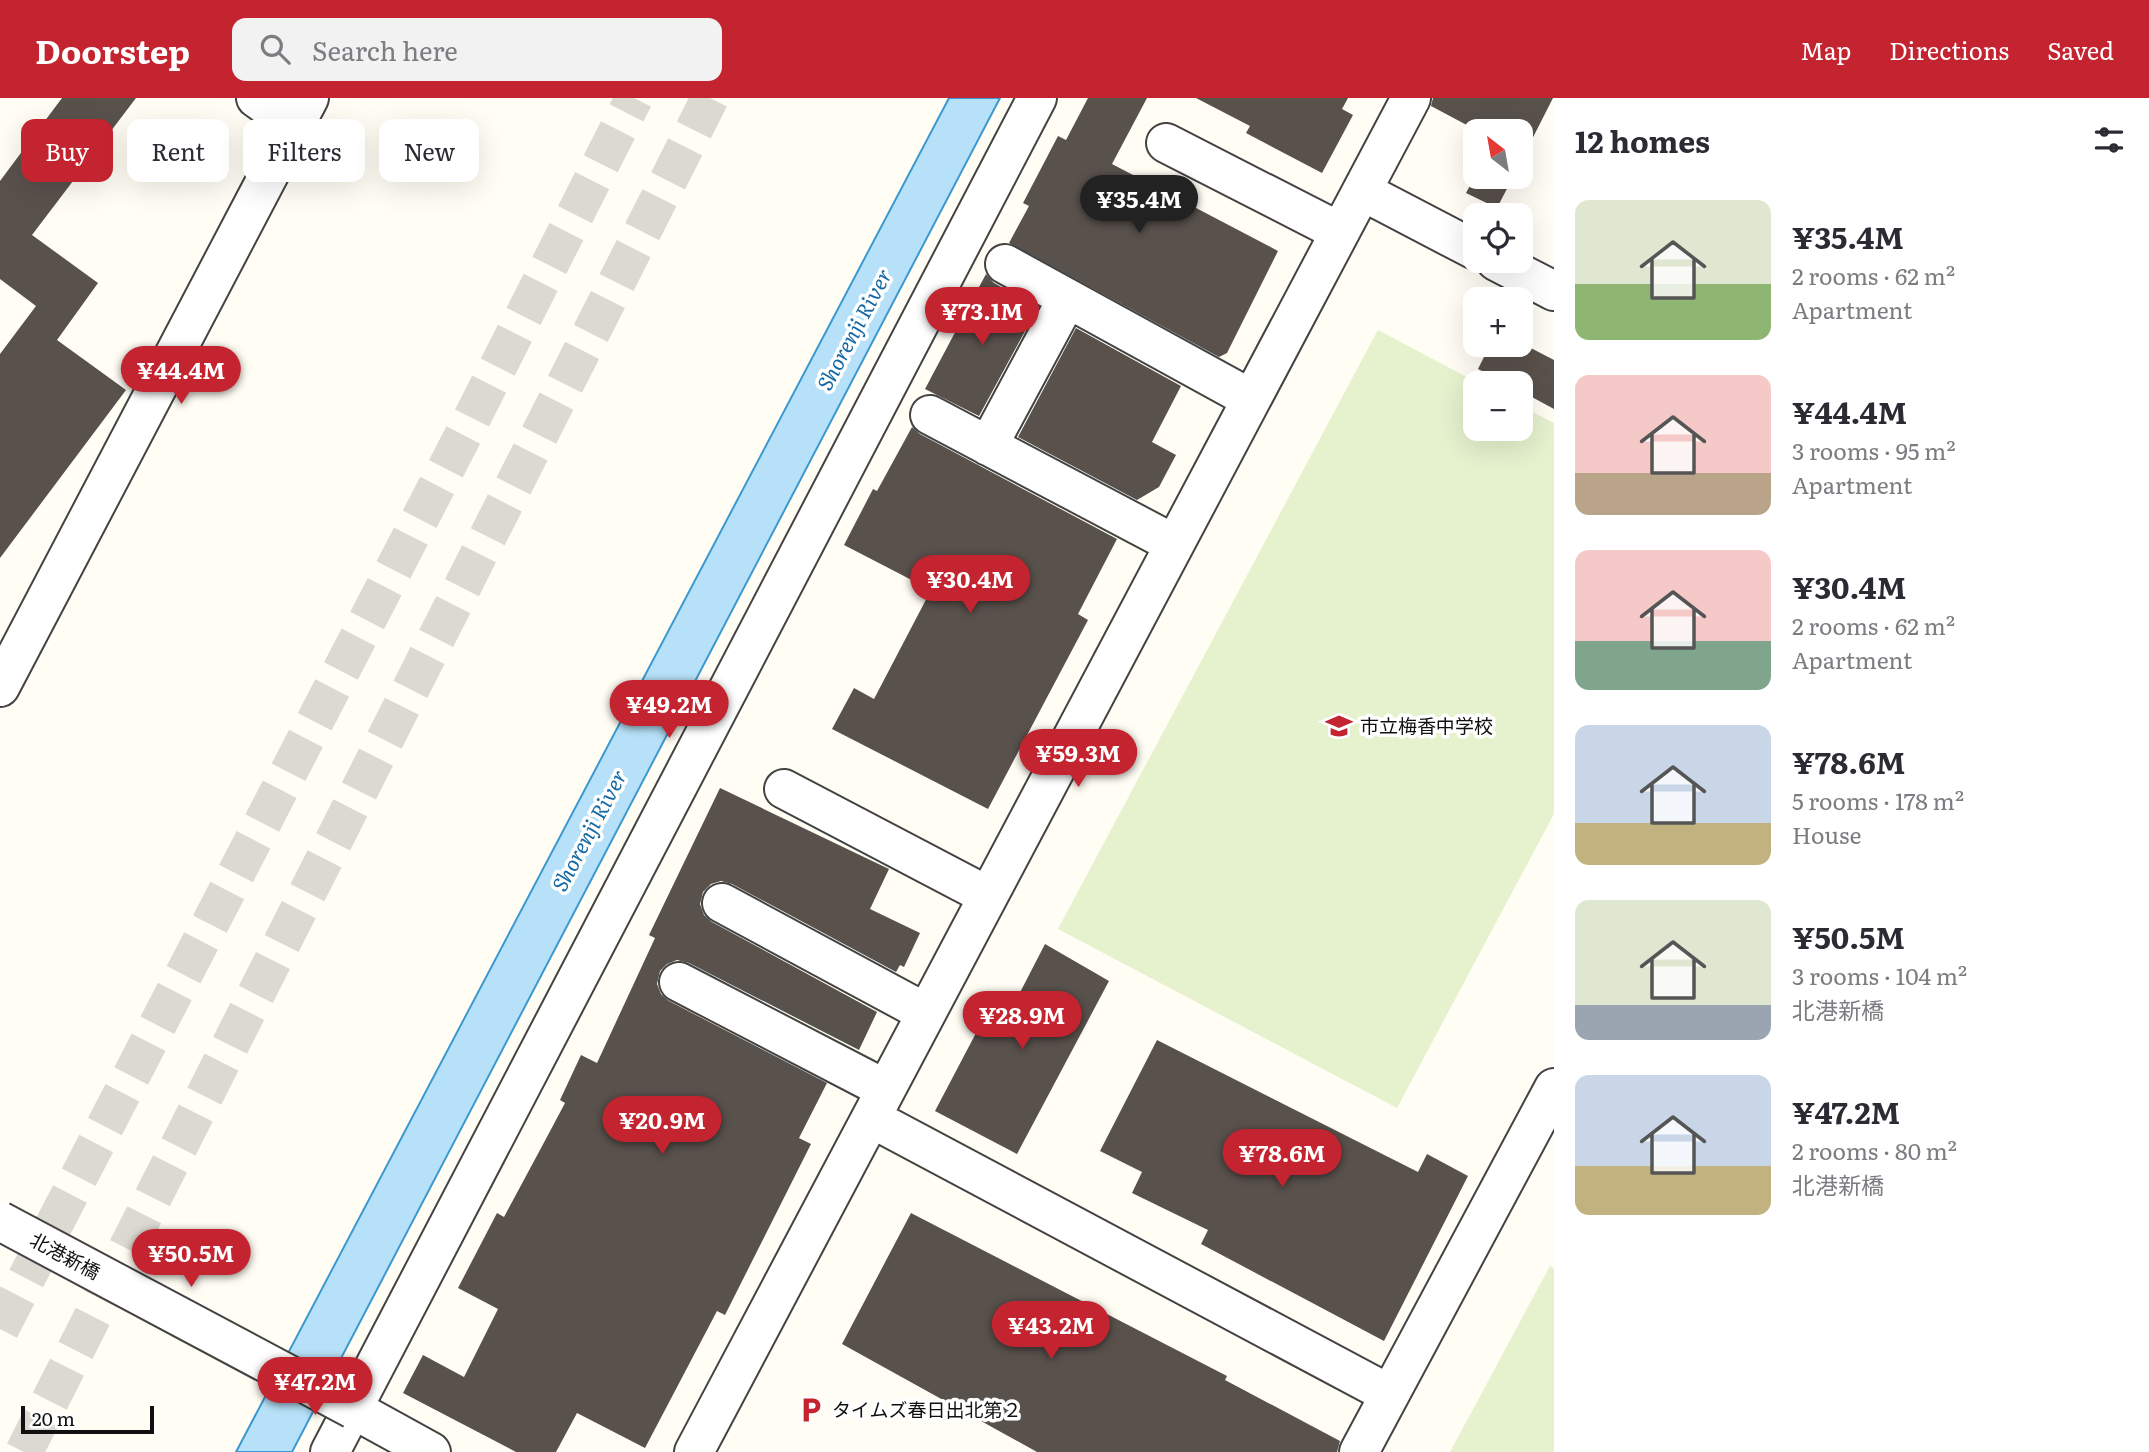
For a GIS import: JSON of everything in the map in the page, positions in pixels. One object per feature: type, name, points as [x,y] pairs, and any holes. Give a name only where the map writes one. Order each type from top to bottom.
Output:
[{"type":"street","points":[[0,687],[302,112],[256,98]]},
{"type":"street","points":[[330,1452],[1037,98]]},
{"type":"street","points":[[694,1452],[1411,98]]},
{"type":"street","points":[[1166,143],[1339,232]]},
{"type":"street","points":[[1362,191],[1463,244]]},
{"type":"street","points":[[1005,264],[1251,399]]},
{"type":"street","points":[[1520,273],[1554,290]]},
{"type":"street","points":[[988,446],[1067,299]]},
{"type":"street","points":[[930,415],[1174,544]]},
{"type":"street","points":[[784,789],[988,896]]},
{"type":"street","points":[[722,903],[926,1013]]},
{"type":"street","points":[[679,982],[878,1103],[1389,1394]]},
{"type":"street","points":[[1359,1452],[1554,1088]]},
{"type":"street","name":"北港新橋","points":[[0,1221],[431,1452]]},
{"type":"green space","points":[[1378,330],[1463,375],[1463,441],[1533,441],[1533,412],[1554,423],[1554,814],[1397,1108],[1058,929]]},
{"type":"green space","points":[[1550,1266],[1554,1268],[1554,1452],[1450,1452]]},
{"type":"water","name":"Shorenji River","points":[[949,98],[1000,98],[292,1452],[236,1452]]},
{"type":"building","points":[[62,98],[136,98],[113,128],[113,119],[46,119]]},
{"type":"building","points":[[1088,98],[1147,98],[1112,164],[1278,251],[1227,353],[1219,357],[1009,243],[1029,206],[1023,203],[1058,136],[1066,140]]},
{"type":"building","points":[[1196,98],[1348,98],[1342,109],[1353,115],[1322,173],[1246,133],[1250,126]]},
{"type":"building","points":[[1433,98],[1553,98],[1533,137],[1533,119],[1463,119],[1463,123],[1431,106]]},
{"type":"building","points":[[21,153],[21,182],[72,182],[32,235],[98,283],[57,340],[126,390],[0,558],[0,354],[36,306],[0,279],[0,181]]},
{"type":"building","points":[[1468,189],[1507,189],[1500,203],[1487,203],[1466,193]]},
{"type":"building","points":[[986,274],[994,283],[1038,307],[979,416],[925,389]]},
{"type":"building","points":[[1076,328],[1181,386],[1152,442],[1176,455],[1159,487],[1137,500],[1018,437]]},
{"type":"building","points":[[1533,349],[1554,360],[1554,409],[1533,398],[1533,371],[1478,369],[1484,357],[1533,357]]},
{"type":"building","points":[[912,427],[920,434],[1117,539],[1078,614],[1088,620],[988,809],[832,729],[854,688],[874,699],[931,590],[844,545],[873,489],[877,491]]},
{"type":"building","points":[[720,788],[889,869],[870,909],[920,933],[904,967],[900,965],[896,972],[732,884],[721,881],[711,884],[703,892],[700,904],[704,915],[712,922],[877,1012],[859,1050],[689,963],[677,960],[660,971],[657,984],[661,994],[669,1001],[827,1083],[799,1138],[811,1144],[725,1315],[717,1311],[645,1448],[577,1413],[556,1452],[516,1452],[403,1393],[423,1355],[464,1377],[498,1309],[458,1288],[497,1213],[504,1217],[565,1103],[560,1100],[581,1055],[597,1063],[655,938],[649,935]]},
{"type":"building","points":[[1045,944],[1109,981],[1017,1154],[935,1111],[996,995],[1014,1004]]},
{"type":"building","points":[[1157,1040],[1418,1172],[1427,1154],[1468,1176],[1384,1341],[1201,1244],[1208,1230],[1132,1193],[1142,1172],[1100,1151]]},
{"type":"building","points":[[911,1213],[1227,1376],[1225,1380],[1340,1441],[1337,1452],[1037,1452],[842,1344]]},
{"type":"tunnel","points":[[0,1329],[470,422],[634,98]]},
{"type":"tunnel","points":[[24,1452],[710,98]]},
{"type":"place","name":"市立梅香中学校","points":[[1339,726]]},
{"type":"place","name":"タイムズ春日出北第２","points":[[811,1410]]}]
